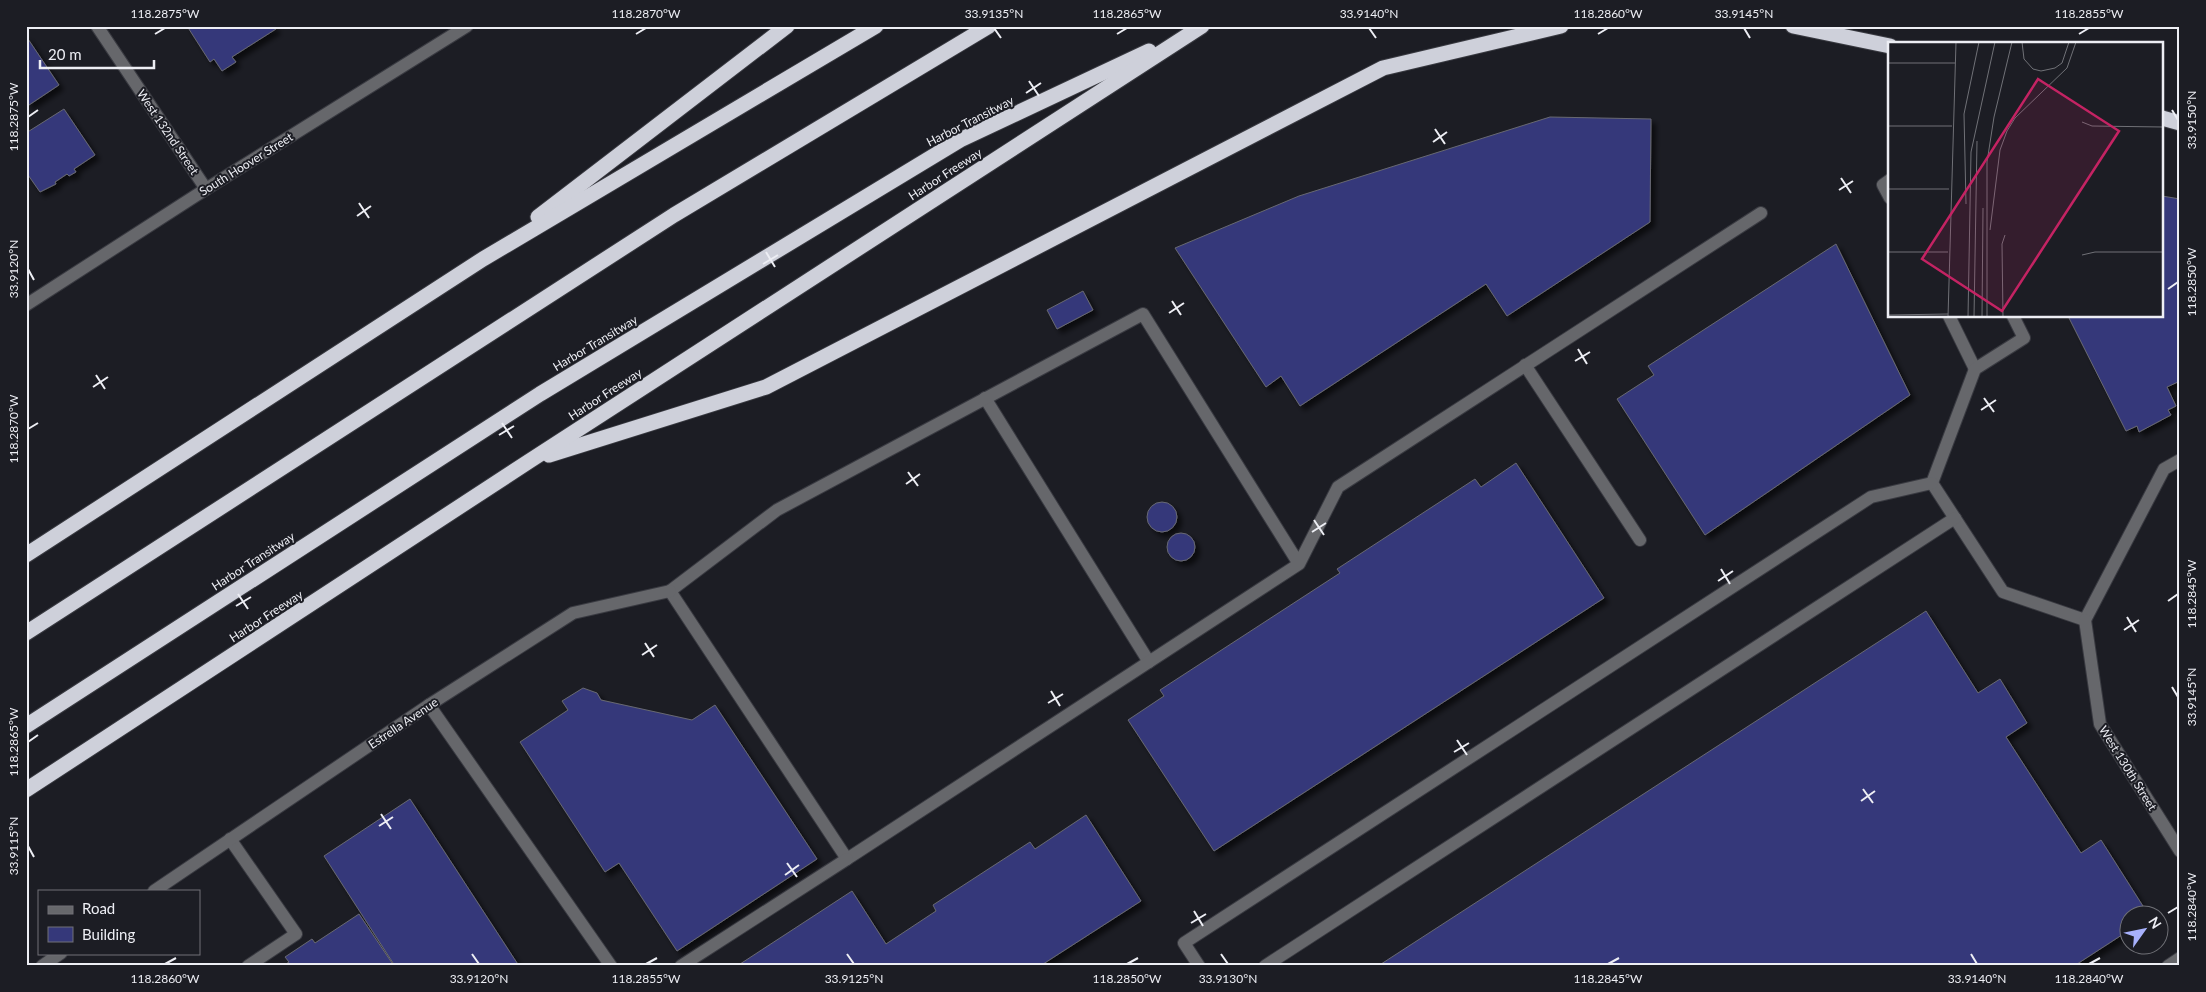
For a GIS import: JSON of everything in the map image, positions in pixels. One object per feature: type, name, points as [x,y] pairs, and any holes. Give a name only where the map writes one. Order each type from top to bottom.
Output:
[{"type":"highway","points":[[483,260],[787,26]]},
{"type":"highway","points":[[26,555],[483,260],[876,26]]},
{"type":"highway","points":[[26,633],[674,215],[989,26]]},
{"type":"highway","name":"Harbor Freeway","points":[[26,790],[531,460],[1202,26]]},
{"type":"highway","name":"Harbor Transitway","points":[[26,726],[540,394],[960,140],[1202,26]]},
{"type":"highway","points":[[531,460],[766,387],[1383,68],[1561,26]]},
{"type":"highway","points":[[1794,26],[1888,46]]},
{"type":"highway","points":[[2164,119],[2180,123]]},
{"type":"street","name":"West 132nd Street","points":[[97,26],[206,189]]},
{"type":"street","name":"South Hoover Street","points":[[26,305],[206,189],[467,26]]},
{"type":"street","points":[[1888,181],[1883,185],[1888,194]]},
{"type":"street","points":[[681,966],[1299,564],[1338,487],[1761,213]]},
{"type":"street","points":[[847,859],[670,591],[777,510],[1143,314],[1299,564]]},
{"type":"street","points":[[1950,318],[1975,368]]},
{"type":"street","points":[[1932,483],[1975,368],[2024,338],[2014,318]]},
{"type":"street","points":[[1525,365],[1640,540]]},
{"type":"street","points":[[985,398],[1150,662]]},
{"type":"street","points":[[1932,483],[2003,592],[2085,620],[2164,469],[2180,460]]},
{"type":"street","points":[[1199,966],[1184,943],[1871,497],[1932,483]]},
{"type":"street","points":[[1265,966],[1955,518]]},
{"type":"street","name":"Estrella Avenue","points":[[155,890],[429,705],[573,614],[670,591]]},
{"type":"street","name":"West 130th Street","points":[[2085,620],[2100,724],[2180,851]]},
{"type":"street","points":[[429,705],[612,966]]},
{"type":"street","points":[[230,839],[296,934],[248,966]]},
{"type":"street","points":[[42,966],[60,954]]},
{"type":"street","points":[[2168,966],[2180,958]]},
{"type":"building","points":[[187,26],[274,26],[276,29],[232,57],[236,62],[222,71],[214,59],[210,62]]},
{"type":"building","points":[[26,36],[59,85],[29,105],[26,100]]},
{"type":"building","points":[[64,109],[95,155],[74,169],[76,172],[69,176],[67,174],[55,182],[56,184],[40,192],[26,172],[26,133]]},
{"type":"building","points":[[1550,117],[1651,119],[1650,222],[1507,316],[1486,284],[1300,406],[1281,376],[1266,387],[1175,248],[1299,196]]},
{"type":"building","points":[[2164,196],[2180,199],[2180,381],[2167,387],[2176,406],[2168,410],[2171,415],[2139,432],[2137,426],[2126,431],[2069,318],[2164,318]]},
{"type":"building","points":[[1836,244],[1910,395],[1705,535],[1617,399],[1654,375],[1648,366]]},
{"type":"building","points":[[1083,291],[1093,310],[1057,329],[1047,310]]},
{"type":"building","points":[[1516,463],[1604,598],[1214,851],[1128,720],[1164,696],[1160,690],[1340,573],[1337,569],[1475,479],[1481,487]]},
{"type":"building","points":[[1162,502],[1172,507],[1177,517],[1172,527],[1162,532],[1152,527],[1147,517],[1152,507]]},
{"type":"building","points":[[1181,533],[1191,537],[1195,547],[1191,557],[1181,561],[1171,557],[1167,547],[1171,537]]},
{"type":"building","points":[[1926,611],[1978,693],[2000,679],[2027,723],[2006,737],[2081,853],[2101,840],[2142,904],[2118,904],[2118,937],[2074,966],[1378,966]]},
{"type":"building","points":[[583,688],[597,693],[601,700],[692,720],[715,705],[817,859],[677,951],[619,863],[605,872],[520,742],[568,710],[562,701]]},
{"type":"building","points":[[410,799],[519,966],[395,966],[324,856]]},
{"type":"building","points":[[1086,815],[1141,901],[1040,966],[737,966],[852,891],[886,944],[936,911],[933,905],[1030,842],[1035,849]]},
{"type":"building","points":[[359,914],[394,966],[283,966],[289,962],[285,957],[312,939],[315,943]]}]
